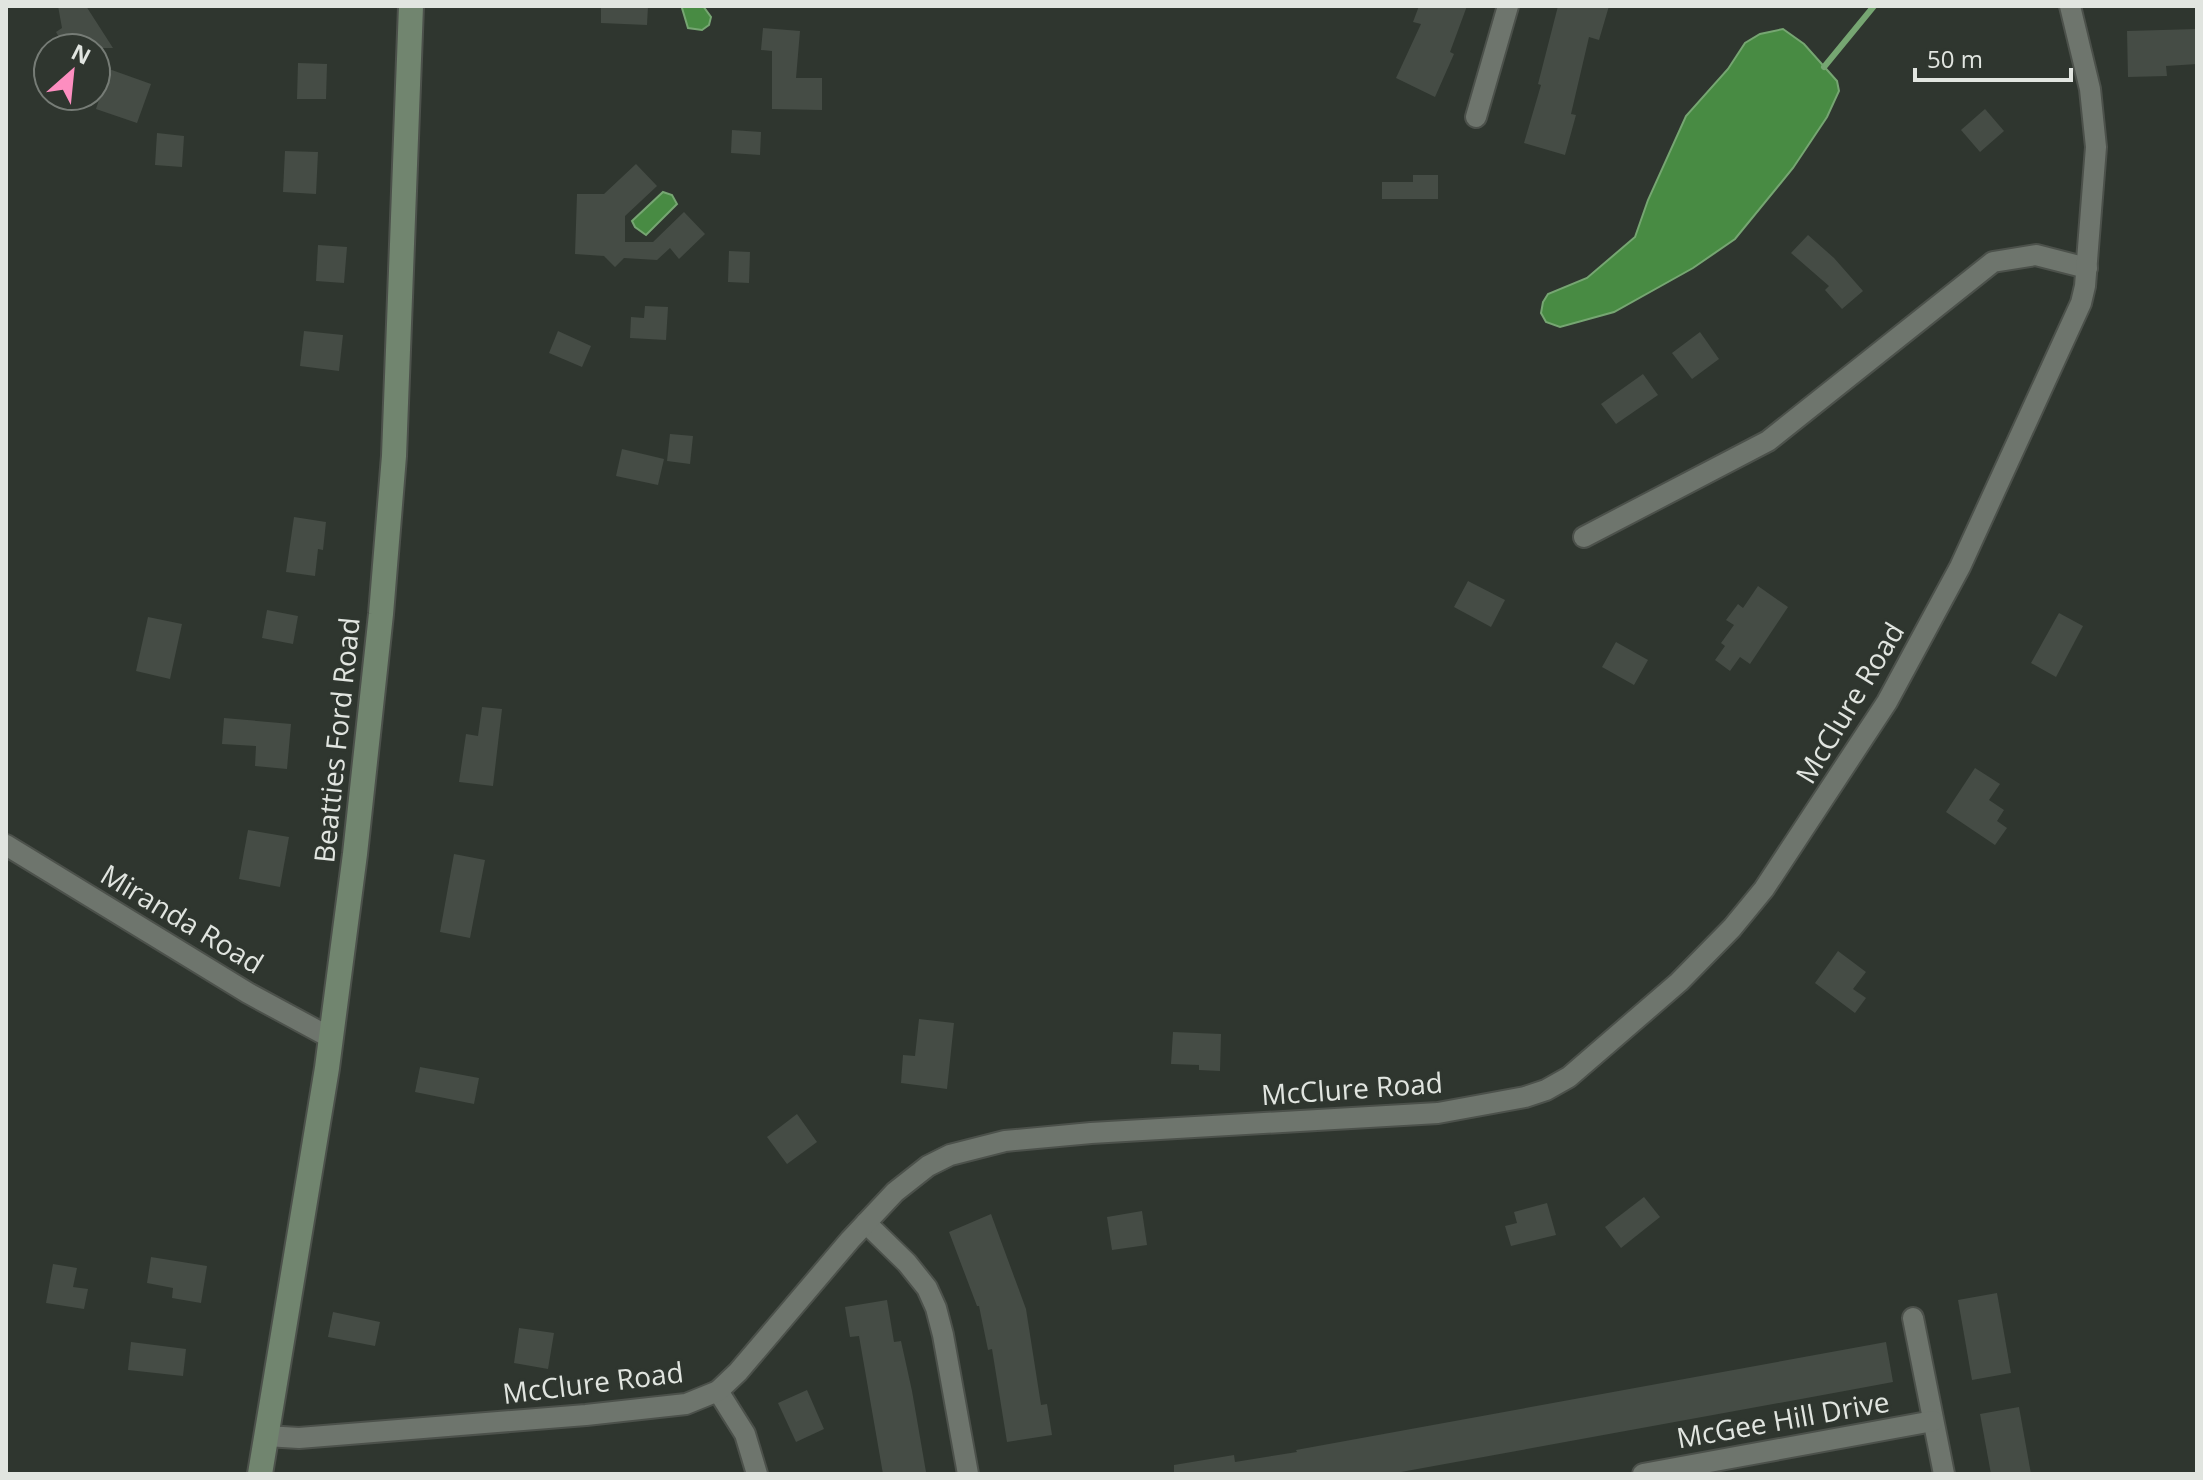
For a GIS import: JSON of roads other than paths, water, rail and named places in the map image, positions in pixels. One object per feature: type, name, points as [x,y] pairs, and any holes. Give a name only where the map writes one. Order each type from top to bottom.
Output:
[{"type":"main road","name":"Beatties Ford Road","points":[[260,1474],[331,1038],[359,824],[381,614],[392,487],[411,6]]},
{"type":"street","points":[[1476,117],[1508,6]]},
{"type":"street","name":"McClure Road","points":[[266,1436],[299,1438],[586,1415],[686,1404],[718,1391],[895,1192],[928,1166],[970,1148],[1005,1141],[1091,1133],[1438,1113],[1525,1097],[1569,1077],[1679,982],[1732,928],[1802,835],[1887,702],[1960,567],[2081,303],[2087,268],[2096,147],[2090,89],[2070,6]]},
{"type":"street","points":[[1584,537],[1768,441],[1993,262],[2036,255],[2087,268]]},
{"type":"street","name":"Miranda Road","points":[[6,845],[248,993],[331,1038]]},
{"type":"street","points":[[866,1223],[907,1263],[927,1288],[936,1308],[968,1474]]},
{"type":"street","points":[[1913,1318],[1944,1474]]},
{"type":"street","points":[[718,1391],[745,1434],[757,1474]]},
{"type":"street","name":"McGee Hill Drive","points":[[1643,1474],[1933,1421]]},
{"type":"waterway","points":[[1824,67],[1874,6]]}]
